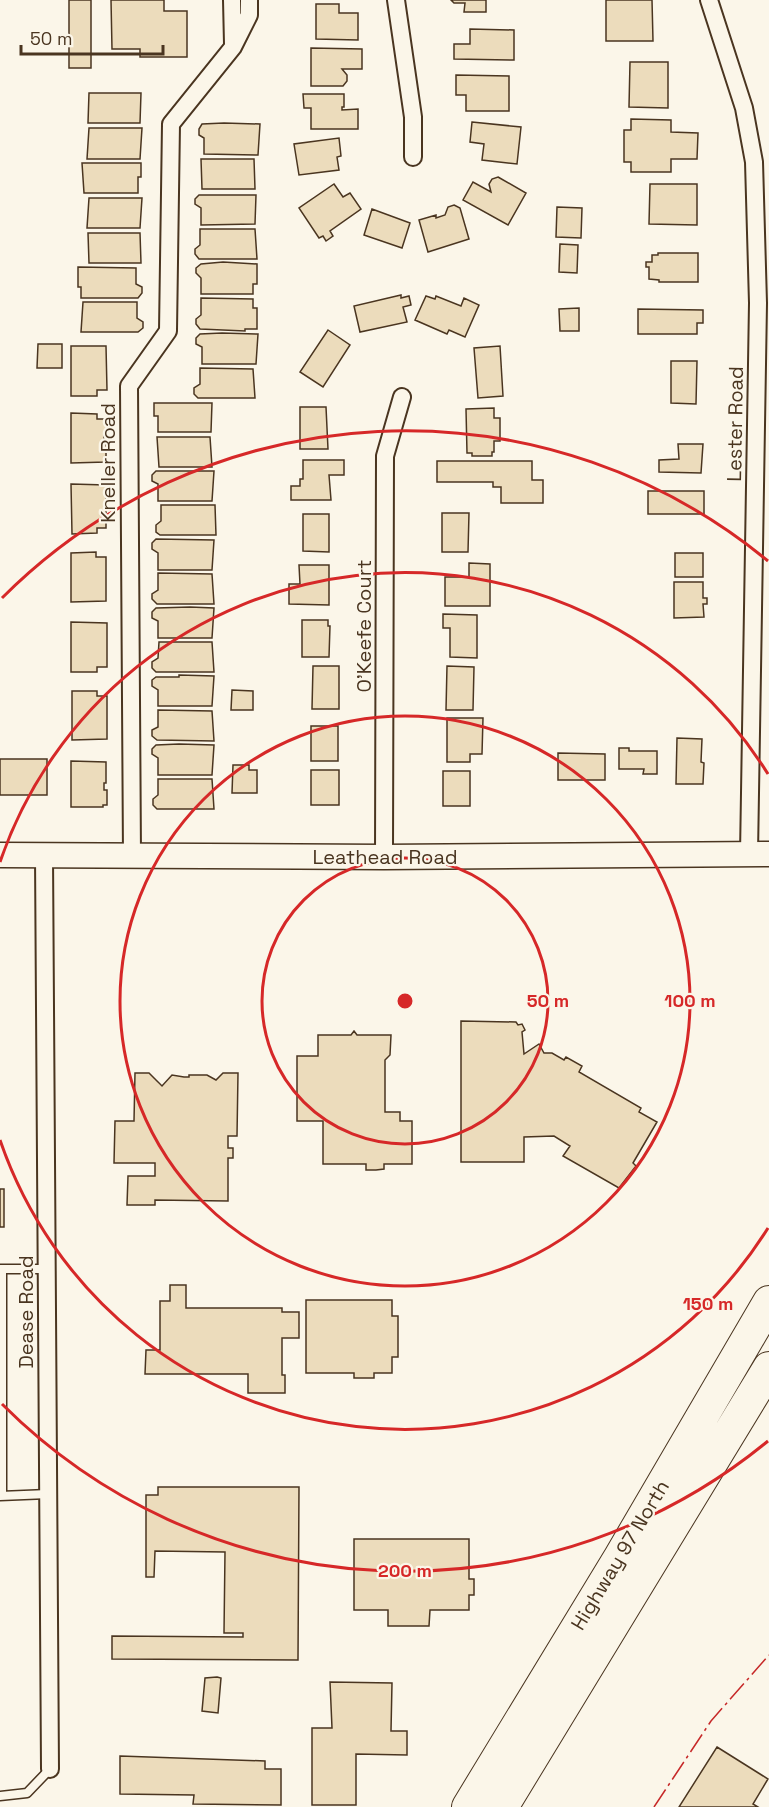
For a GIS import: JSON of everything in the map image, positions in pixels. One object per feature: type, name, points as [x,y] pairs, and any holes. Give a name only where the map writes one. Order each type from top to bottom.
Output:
[{"type":"highway","name":"Highway 97 North","points":[[468,1807],[620,1557],[769,1302]]},
{"type":"highway","name":"Highway 97 North","points":[[502,1807],[769,1368]]},
{"type":"street","points":[[232,0],[233,47]]},
{"type":"street","name":"Kneller Road","points":[[132,856],[129,386],[168,331],[171,124],[233,47],[249,15],[249,0]]},
{"type":"street","points":[[396,0],[413,117],[413,157]]},
{"type":"street","name":"Lester Road","points":[[709,0],[744,108],[754,162],[763,303],[759,854]]},
{"type":"street","name":"O'Keefe Court","points":[[384,857],[385,456],[402,398]]},
{"type":"street","name":"Leathead Road","points":[[0,855],[384,857],[759,854]]},
{"type":"street","name":"Dease Road","points":[[44,855],[50,1769]]},
{"type":"lane","points":[[47,1269],[1,1269],[1,1496],[48,1494]]},
{"type":"lane","points":[[0,1796],[27,1793],[50,1769]]},
{"type":"building","points":[[69,0],[91,0],[91,68],[69,68]]},
{"type":"building","points":[[111,0],[164,0],[164,11],[187,11],[187,57],[140,57],[140,49],[112,49]]},
{"type":"building","points":[[451,0],[486,0],[486,12],[464,12],[465,3],[454,3]]},
{"type":"building","points":[[606,0],[652,0],[653,41],[606,41]]},
{"type":"building","points":[[316,4],[339,4],[339,13],[358,13],[358,40],[316,39]]},
{"type":"building","points":[[470,29],[514,30],[514,60],[454,59],[454,44],[470,44]]},
{"type":"building","points":[[311,48],[362,49],[362,69],[342,69],[347,75],[347,81],[343,86],[311,86]]},
{"type":"building","points":[[630,62],[668,62],[668,108],[629,107]]},
{"type":"building","points":[[456,75],[509,76],[509,111],[466,111],[466,95],[456,95]]},
{"type":"building","points":[[89,93],[141,93],[140,123],[88,123]]},
{"type":"building","points":[[303,94],[344,94],[342,110],[358,109],[358,129],[311,129],[311,108],[304,108]]},
{"type":"building","points":[[631,119],[671,120],[671,132],[698,133],[697,159],[671,159],[671,172],[631,172],[631,162],[624,162],[624,130],[631,130]]},
{"type":"building","points":[[472,122],[521,127],[517,164],[482,160],[484,144],[470,142]]},
{"type":"building","points":[[202,124],[260,124],[258,155],[204,154],[204,138],[199,135]]},
{"type":"building","points":[[89,128],[142,128],[140,159],[87,159]]},
{"type":"building","points":[[339,138],[341,156],[337,157],[339,170],[299,175],[294,144]]},
{"type":"building","points":[[201,159],[254,159],[255,189],[202,189]]},
{"type":"building","points":[[82,163],[141,163],[138,193],[84,193]]},
{"type":"building","points":[[498,177],[526,193],[508,225],[463,200],[473,182],[491,192],[489,184],[492,179]]},
{"type":"building","points":[[334,184],[343,197],[350,193],[361,209],[330,231],[333,236],[326,241],[323,236],[319,238],[299,208]]},
{"type":"building","points":[[650,184],[697,184],[697,225],[649,224]]},
{"type":"building","points":[[199,195],[256,195],[255,224],[201,225],[201,208],[195,204],[195,199]]},
{"type":"building","points":[[89,198],[142,198],[140,228],[87,228]]},
{"type":"building","points":[[454,205],[460,208],[469,239],[428,252],[419,220],[445,215],[448,207]]},
{"type":"building","points":[[557,207],[582,208],[581,238],[556,237]]},
{"type":"building","points":[[372,209],[410,223],[402,248],[364,235]]},
{"type":"building","points":[[200,229],[255,229],[257,259],[199,259],[195,254],[195,249],[200,245]]},
{"type":"building","points":[[88,233],[140,233],[141,263],[89,263]]},
{"type":"building","points":[[560,244],[578,245],[577,273],[559,272]]},
{"type":"building","points":[[658,253],[698,253],[698,282],[659,282],[659,280],[649,279],[649,267],[646,267],[646,262],[652,262],[652,255],[658,255]]},
{"type":"building","points":[[223,262],[257,264],[257,284],[253,284],[253,294],[201,294],[201,278],[196,273],[196,268],[201,264]]},
{"type":"building","points":[[78,267],[136,268],[136,284],[142,287],[142,293],[138,298],[81,298],[81,287],[78,287]]},
{"type":"building","points":[[401,295],[401,298],[409,296],[411,305],[403,307],[407,322],[360,332],[354,306]]},
{"type":"building","points":[[426,296],[435,299],[436,296],[461,306],[464,298],[479,305],[465,337],[449,330],[447,334],[415,320]]},
{"type":"building","points":[[201,298],[253,299],[253,308],[257,308],[257,329],[245,329],[245,331],[200,329],[196,324],[196,319],[201,315]]},
{"type":"building","points":[[83,302],[137,302],[137,318],[143,322],[143,328],[138,332],[81,332]]},
{"type":"building","points":[[579,308],[579,331],[560,331],[559,309]]},
{"type":"building","points":[[638,309],[703,310],[703,323],[697,323],[697,334],[638,334]]},
{"type":"building","points":[[328,330],[350,345],[323,387],[300,372]]},
{"type":"building","points":[[200,334],[258,334],[256,364],[202,364],[202,347],[196,344],[196,338]]},
{"type":"building","points":[[38,344],[62,344],[62,368],[37,368]]},
{"type":"building","points":[[71,346],[106,346],[107,390],[97,390],[97,396],[71,396]]},
{"type":"building","points":[[500,346],[503,396],[478,398],[474,348]]},
{"type":"building","points":[[671,361],[697,361],[696,404],[671,403]]},
{"type":"building","points":[[200,368],[253,369],[255,398],[198,398],[194,394],[194,388],[200,384]]},
{"type":"building","points":[[154,403],[212,403],[211,432],[158,432],[158,416],[154,416]]},
{"type":"building","points":[[300,407],[326,407],[328,449],[300,449]]},
{"type":"building","points":[[494,408],[494,418],[500,418],[500,441],[494,441],[492,456],[472,456],[472,453],[467,453],[466,409]]},
{"type":"building","points":[[71,413],[97,414],[97,419],[107,419],[107,434],[104,434],[106,462],[71,463]]},
{"type":"building","points":[[157,437],[210,437],[212,467],[159,467]]},
{"type":"building","points":[[678,444],[703,444],[701,473],[659,472],[659,460],[679,459]]},
{"type":"building","points":[[303,460],[344,460],[344,475],[329,475],[331,500],[291,500],[291,486],[300,486],[300,479],[303,479]]},
{"type":"building","points":[[437,461],[532,461],[532,480],[543,480],[543,503],[501,503],[501,487],[493,487],[493,482],[437,482]]},
{"type":"building","points":[[156,471],[214,471],[212,501],[158,501],[158,484],[152,481],[152,475]]},
{"type":"building","points":[[71,484],[106,485],[106,528],[97,528],[97,533],[72,534]]},
{"type":"building","points":[[648,491],[704,491],[704,514],[648,514]]},
{"type":"building","points":[[161,505],[215,505],[216,535],[160,535],[156,532],[156,525],[161,521]]},
{"type":"building","points":[[442,513],[469,513],[468,552],[442,552]]},
{"type":"building","points":[[303,514],[329,514],[329,552],[303,551]]},
{"type":"building","points":[[156,539],[214,540],[212,570],[158,570],[158,553],[152,549],[152,543]]},
{"type":"building","points":[[96,552],[96,557],[106,557],[106,601],[71,602],[71,553]]},
{"type":"building","points":[[675,553],[703,553],[703,577],[675,577]]},
{"type":"building","points":[[469,563],[490,564],[490,606],[445,606],[445,577],[469,577]]},
{"type":"building","points":[[299,565],[329,565],[329,605],[289,604],[289,584],[300,584]]},
{"type":"building","points":[[158,573],[212,574],[214,604],[157,604],[152,599],[152,594],[158,590]]},
{"type":"building","points":[[674,582],[703,582],[703,598],[707,598],[707,604],[703,604],[704,617],[674,618]]},
{"type":"building","points":[[156,608],[214,608],[212,638],[158,638],[158,621],[152,618],[152,612]]},
{"type":"building","points":[[443,614],[477,615],[477,658],[450,657],[450,628],[443,628]]},
{"type":"building","points":[[302,620],[328,620],[328,626],[330,626],[329,657],[302,657]]},
{"type":"building","points":[[71,622],[107,623],[107,667],[97,667],[97,672],[71,672]]},
{"type":"building","points":[[159,642],[212,642],[214,672],[156,672],[152,668],[152,662],[158,658]]},
{"type":"building","points":[[313,666],[339,666],[339,709],[312,709]]},
{"type":"building","points":[[447,666],[474,667],[473,710],[446,710]]},
{"type":"building","points":[[179,675],[214,676],[212,706],[158,706],[158,690],[152,686],[152,680],[156,677],[179,677]]},
{"type":"building","points":[[232,690],[253,691],[253,710],[231,710]]},
{"type":"building","points":[[72,691],[97,691],[97,696],[107,696],[107,739],[72,740]]},
{"type":"building","points":[[158,710],[212,711],[214,741],[157,740],[152,736],[152,730],[158,727]]},
{"type":"building","points":[[447,718],[483,718],[482,754],[470,754],[470,762],[447,762]]},
{"type":"building","points":[[311,726],[338,726],[338,761],[311,761]]},
{"type":"building","points":[[677,738],[702,739],[703,784],[676,784]]},
{"type":"building","points":[[156,745],[214,745],[212,775],[158,775],[158,758],[152,754],[152,749]]},
{"type":"building","points":[[619,748],[629,748],[629,751],[657,751],[657,774],[643,774],[644,769],[619,769]]},
{"type":"building","points":[[558,753],[605,754],[605,780],[558,780]]},
{"type":"building","points":[[0,759],[47,759],[47,795],[0,795]]},
{"type":"building","points":[[71,761],[106,762],[104,790],[107,790],[107,805],[71,807]]},
{"type":"building","points":[[233,765],[249,765],[249,770],[257,770],[257,793],[232,793]]},
{"type":"building","points":[[311,770],[339,770],[339,805],[311,805]]},
{"type":"building","points":[[443,771],[470,771],[470,806],[443,806]]},
{"type":"building","points":[[158,779],[212,779],[214,809],[157,809],[153,805],[153,799],[158,795]]},
{"type":"building","points":[[461,1021],[522,1024],[525,1030],[522,1032],[524,1054],[539,1044],[544,1053],[552,1053],[564,1060],[566,1057],[582,1066],[579,1072],[641,1108],[639,1112],[657,1122],[633,1163],[636,1166],[619,1188],[563,1156],[570,1146],[554,1136],[524,1137],[524,1162],[461,1162]]},
{"type":"building","points":[[354,1031],[357,1035],[391,1035],[390,1055],[385,1060],[385,1112],[400,1112],[400,1121],[412,1121],[412,1164],[384,1164],[384,1169],[366,1170],[366,1164],[323,1164],[323,1121],[297,1121],[297,1056],[318,1056],[318,1035],[351,1035]]},
{"type":"building","points":[[135,1073],[149,1073],[162,1086],[172,1075],[189,1077],[189,1075],[207,1075],[216,1080],[223,1073],[238,1073],[237,1136],[228,1136],[228,1148],[233,1148],[233,1158],[228,1158],[228,1201],[155,1200],[155,1205],[127,1205],[128,1176],[155,1176],[155,1163],[114,1163],[115,1121],[134,1121]]},
{"type":"building","points":[[0,1189],[4,1189],[4,1227],[0,1227]]},
{"type":"building","points":[[170,1285],[186,1285],[186,1308],[282,1308],[282,1312],[299,1312],[299,1338],[282,1338],[282,1375],[285,1375],[285,1393],[248,1393],[248,1374],[145,1374],[146,1350],[160,1350],[160,1301],[170,1301]]},
{"type":"building","points":[[306,1300],[392,1300],[392,1316],[398,1316],[398,1357],[392,1357],[392,1373],[374,1373],[374,1378],[354,1378],[354,1373],[306,1373]]},
{"type":"building","points":[[158,1487],[299,1487],[298,1660],[112,1659],[112,1636],[243,1637],[243,1633],[224,1633],[225,1552],[155,1551],[154,1577],[146,1577],[146,1495],[158,1495]]},
{"type":"building","points":[[354,1539],[469,1539],[469,1579],[474,1579],[474,1595],[469,1595],[469,1610],[430,1610],[429,1626],[388,1626],[388,1610],[354,1610]]},
{"type":"building","points":[[205,1678],[221,1678],[218,1713],[202,1711]]},
{"type":"building","points":[[330,1682],[392,1683],[391,1731],[407,1731],[407,1755],[356,1754],[356,1805],[312,1805],[312,1728],[332,1728]]},
{"type":"building","points":[[717,1747],[768,1779],[753,1804],[758,1807],[679,1807]]},
{"type":"building","points":[[120,1756],[265,1761],[265,1769],[281,1769],[281,1805],[193,1804],[194,1795],[120,1794]]},
{"type":"power","points":[[654,1807],[711,1721],[769,1655]]}]
